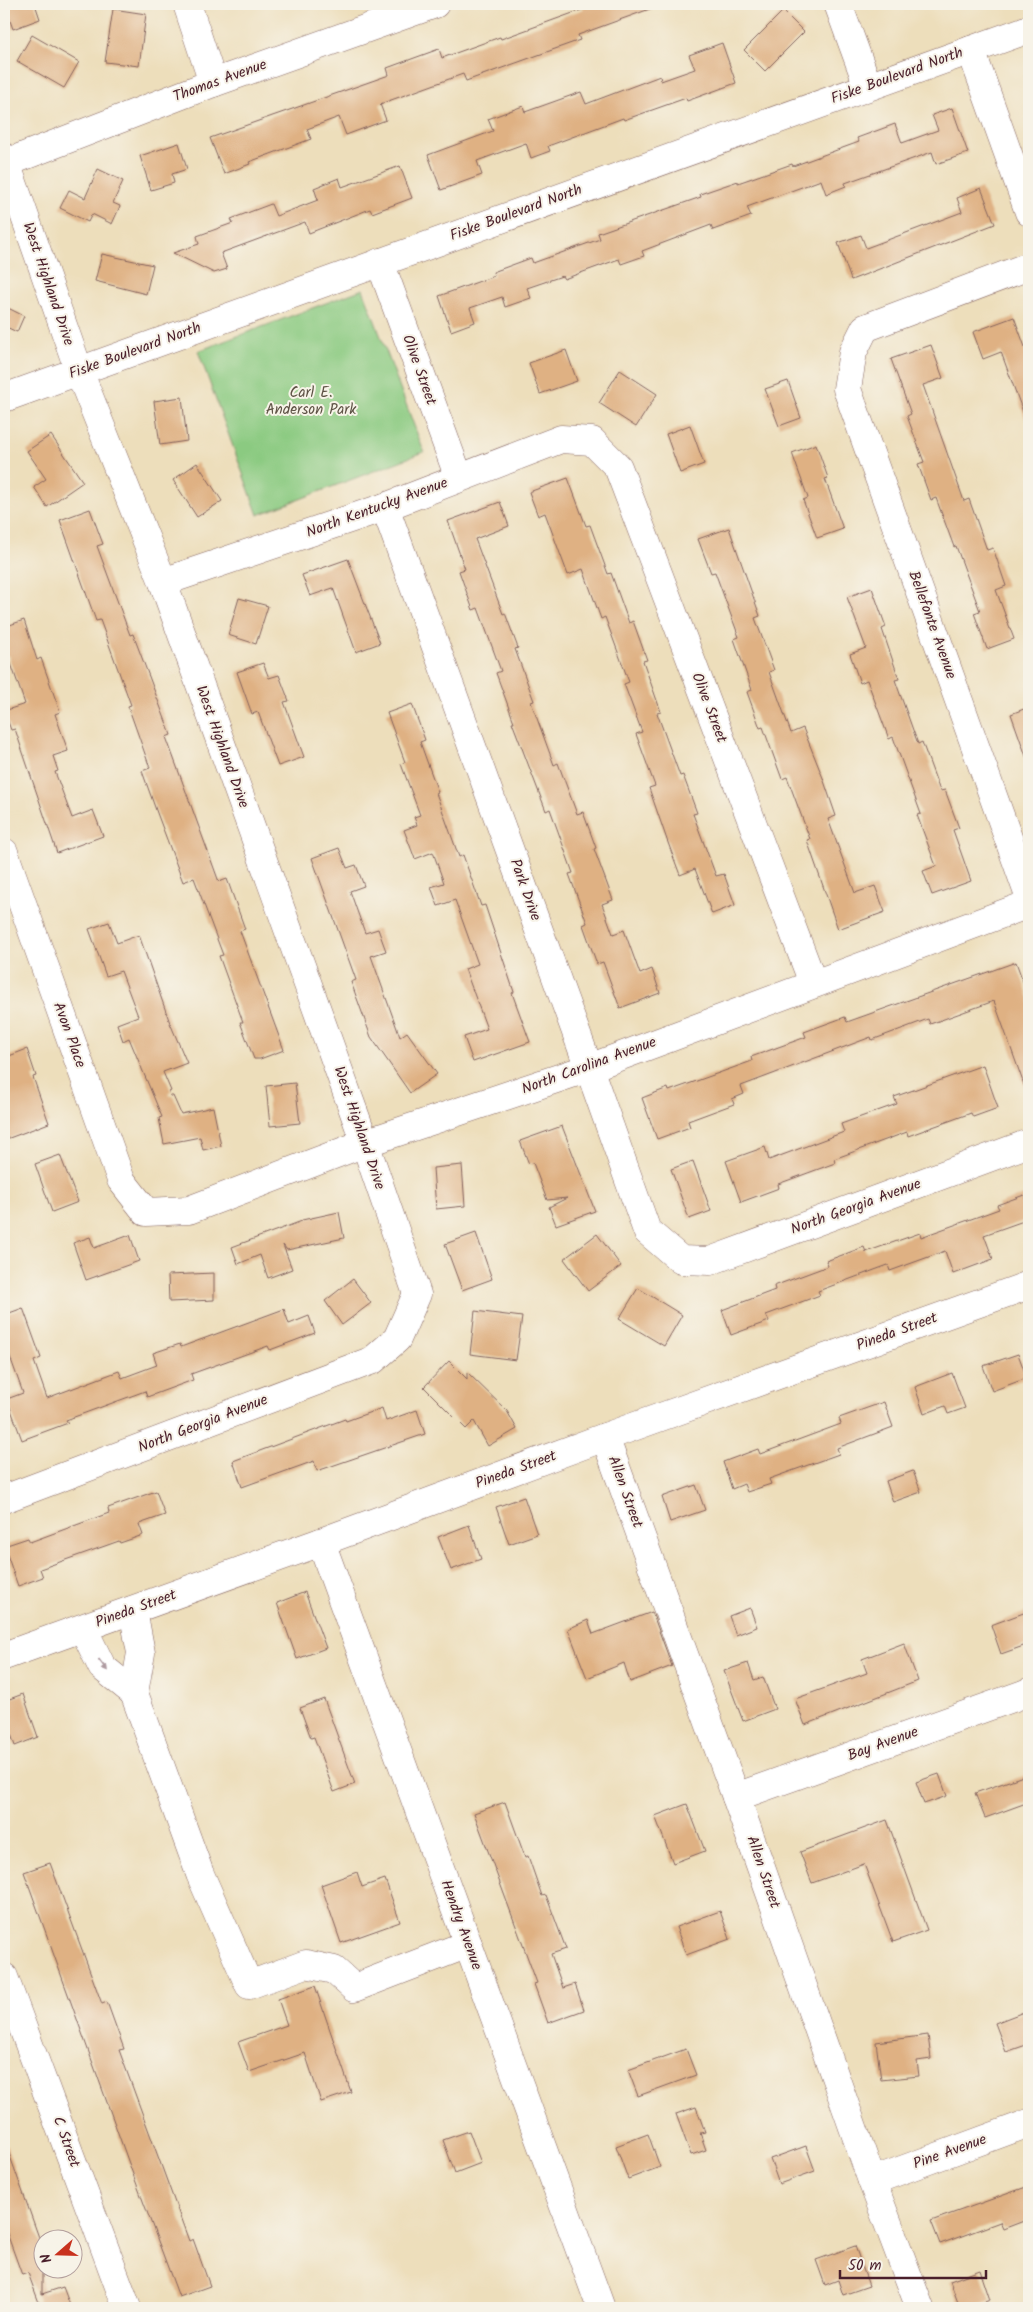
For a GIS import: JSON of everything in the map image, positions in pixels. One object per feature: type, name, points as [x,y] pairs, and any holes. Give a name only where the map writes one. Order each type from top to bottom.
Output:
[{"type":"street","points":[[186,4],[214,83]]},
{"type":"street","name":"Thomas Avenue","points":[[5,160],[435,4]]},
{"type":"street","points":[[838,4],[868,86]]},
{"type":"street","name":"Fiske Boulevard North","points":[[4,398],[1029,29]]},
{"type":"street","points":[[971,50],[1029,212]]},
{"type":"street","name":"West Highland Drive","points":[[5,160],[79,371],[163,582],[417,1294],[397,1339]]},
{"type":"street","name":"Olive Street","points":[[380,262],[459,478]]},
{"type":"street","name":"Bellefonte Avenue","points":[[1029,266],[865,328],[853,352],[847,389],[1029,896]]},
{"type":"street","name":"North Kentucky Avenue","points":[[163,582],[385,507],[561,439],[592,441]]},
{"type":"street","name":"Olive Street","points":[[592,441],[618,466],[813,983]]},
{"type":"street","name":"Park Drive","points":[[385,507],[590,1068],[647,1232],[681,1260]]},
{"type":"street","name":"Avon Place","points":[[4,852],[121,1180],[146,1212]]},
{"type":"street","name":"North Carolina Avenue","points":[[146,1212],[189,1210],[365,1144],[590,1068],[813,983],[1029,904]]},
{"type":"street","name":"North Georgia Avenue","points":[[681,1260],[710,1261],[1029,1143]]},
{"type":"street","name":"Pineda Street","points":[[4,1656],[321,1542],[604,1437],[1029,1285]]},
{"type":"street","name":"North Georgia Avenue","points":[[4,1500],[373,1360],[397,1339]]},
{"type":"street","name":"Allen Street","points":[[604,1437],[736,1797],[872,2181],[920,2308]]},
{"type":"street","name":"Hendry Avenue","points":[[321,1542],[601,2308]]},
{"type":"street","points":[[133,1610],[141,1652],[134,1693],[200,1874],[249,1984],[306,1964],[334,1970],[354,1988],[468,1944]]},
{"type":"street","points":[[83,1628],[102,1667],[134,1693]]},
{"type":"street","name":"Bay Avenue","points":[[736,1797],[1029,1692]]},
{"type":"street","name":"C Street","points":[[4,1976],[127,2308]]},
{"type":"street","name":"Pine Avenue","points":[[872,2181],[1029,2124]]},
{"type":"green space","name":"Carl E. Anderson Park","points":[[363,289],[424,452],[258,515],[198,351]]},
{"type":"building","points":[[4,4],[35,4],[40,19],[13,29]]},
{"type":"building","points":[[582,4],[657,4],[658,6],[578,35],[580,40],[466,81],[463,74],[380,104],[386,120],[346,135],[339,117],[307,129],[311,139],[249,162],[250,164],[224,174],[210,138],[389,75],[387,68],[439,49],[442,58],[584,9]]},
{"type":"building","points":[[113,9],[146,14],[139,66],[105,62]]},
{"type":"building","points":[[783,11],[804,32],[765,71],[744,50]]},
{"type":"building","points":[[32,35],[79,62],[64,88],[17,61]]},
{"type":"building","points":[[722,43],[736,83],[687,101],[686,98],[624,120],[623,118],[548,146],[550,151],[531,158],[526,143],[477,161],[482,175],[441,190],[428,155],[493,131],[488,119],[523,106],[525,112],[581,92],[586,104],[660,76],[661,81],[695,69],[689,55]]},
{"type":"building","points":[[952,108],[968,153],[936,164],[932,152],[845,183],[846,186],[826,194],[821,180],[747,207],[751,216],[713,230],[711,225],[642,251],[644,256],[621,264],[619,259],[564,279],[562,276],[527,288],[531,298],[505,307],[502,297],[470,308],[475,322],[451,331],[439,296],[494,276],[493,272],[531,258],[533,263],[600,239],[598,233],[701,197],[700,194],[792,164],[793,166],[859,142],[857,138],[895,124],[902,143],[938,130],[932,115]]},
{"type":"building","points":[[179,143],[187,169],[172,174],[174,183],[151,190],[140,156]]},
{"type":"building","points":[[400,166],[412,198],[372,213],[370,209],[309,233],[305,222],[221,253],[227,269],[214,273],[173,253],[199,244],[197,236],[233,223],[231,219],[271,204],[276,216],[318,200],[314,188],[339,178],[342,187]]},
{"type":"building","points":[[98,169],[123,181],[113,203],[120,206],[112,224],[92,214],[88,222],[60,208],[69,190],[85,198]]},
{"type":"building","points":[[981,188],[995,224],[851,280],[838,243],[861,235],[866,248],[962,212],[957,198]]},
{"type":"building","points":[[102,254],[153,265],[146,294],[95,281]]},
{"type":"building","points":[[4,306],[24,316],[17,332],[4,326]]},
{"type":"building","points":[[1014,317],[1029,358],[1029,423],[1027,423],[1001,352],[983,359],[973,332]]},
{"type":"building","points":[[931,345],[943,378],[923,385],[964,501],[969,499],[987,550],[993,548],[1006,586],[996,590],[1014,639],[987,649],[974,613],[980,611],[956,546],[954,547],[936,498],[931,500],[918,464],[924,462],[907,416],[911,414],[891,359]]},
{"type":"building","points":[[566,350],[577,381],[540,394],[529,363]]},
{"type":"building","points":[[620,370],[657,394],[636,427],[599,403]]},
{"type":"building","points":[[788,381],[801,418],[779,426],[765,389]]},
{"type":"building","points":[[182,397],[187,441],[160,445],[154,401]]},
{"type":"building","points":[[690,425],[704,464],[680,473],[666,434]]},
{"type":"building","points":[[51,435],[83,482],[47,507],[34,487],[46,479],[27,451]]},
{"type":"building","points":[[816,444],[828,478],[825,479],[843,529],[817,538],[803,500],[808,498],[792,453]]},
{"type":"building","points":[[197,463],[222,501],[197,517],[173,480]]},
{"type":"building","points":[[568,478],[586,526],[590,525],[608,574],[611,573],[629,623],[633,621],[647,660],[643,661],[661,712],[657,713],[680,776],[683,775],[697,813],[693,814],[716,876],[724,874],[735,905],[712,914],[695,869],[680,875],[667,840],[649,788],[655,786],[636,734],[642,732],[624,684],[629,682],[605,617],[601,619],[583,569],[568,575],[545,513],[538,516],[529,492]]},
{"type":"building","points":[[500,502],[509,526],[475,539],[518,648],[515,649],[534,701],[531,702],[554,765],[558,763],[577,814],[583,812],[596,848],[594,849],[613,900],[602,904],[613,934],[624,930],[640,974],[652,969],[660,993],[620,1008],[603,962],[597,964],[583,925],[587,923],[569,874],[573,873],[550,809],[546,811],[512,722],[514,722],[496,673],[501,671],[478,608],[473,610],[459,571],[465,569],[448,521]]},
{"type":"building","points":[[90,509],[103,544],[97,546],[130,635],[133,634],[171,735],[166,737],[219,882],[227,879],[245,929],[240,931],[284,1050],[260,1059],[254,1059],[240,1022],[243,1022],[219,956],[223,955],[194,878],[183,882],[157,813],[142,771],[150,768],[128,706],[131,705],[100,620],[96,621],[60,520]]},
{"type":"building","points":[[729,528],[760,616],[755,618],[774,670],[769,672],[791,733],[803,728],[823,778],[836,816],[828,819],[855,893],[875,886],[885,912],[838,929],[807,840],[810,839],[787,777],[782,779],[763,727],[760,728],[747,692],[752,690],[734,639],[739,637],[715,572],[711,573],[698,539]]},
{"type":"building","points":[[348,559],[380,643],[356,652],[333,588],[310,596],[302,575]]},
{"type":"building","points":[[872,588],[886,627],[882,629],[899,679],[895,680],[918,744],[922,742],[940,791],[945,790],[959,828],[953,830],[971,881],[932,895],[923,871],[936,866],[917,815],[921,814],[893,737],[889,739],[867,680],[860,683],[850,654],[866,648],[847,597]]},
{"type":"building","points":[[239,598],[268,606],[256,644],[228,635]]},
{"type":"building","points":[[24,620],[37,660],[41,658],[60,712],[55,714],[68,751],[53,756],[58,771],[55,772],[72,818],[93,810],[103,836],[57,853],[15,729],[11,730],[4,711],[25,704],[8,655],[4,656],[4,627]]},
{"type":"building","points":[[263,663],[269,678],[279,675],[289,701],[284,702],[304,757],[278,766],[258,712],[252,714],[237,672]]},
{"type":"building","points":[[412,704],[425,740],[420,742],[438,792],[436,793],[459,857],[463,855],[481,906],[485,905],[514,992],[512,993],[530,1042],[473,1062],[464,1037],[487,1029],[465,969],[478,964],[455,900],[438,906],[431,887],[444,883],[433,852],[415,859],[404,830],[417,825],[414,817],[420,815],[401,764],[405,762],[387,713]]},
{"type":"building","points":[[1029,707],[1029,759],[1027,759],[1011,714]]},
{"type":"building","points":[[339,848],[347,868],[356,865],[364,886],[350,891],[365,933],[378,929],[386,951],[371,956],[400,1037],[407,1032],[437,1074],[410,1093],[371,1037],[351,982],[356,980],[312,858]]},
{"type":"building","points":[[109,922],[117,943],[139,935],[170,1023],[187,1063],[163,1072],[171,1091],[169,1092],[170,1096],[173,1096],[181,1114],[213,1107],[221,1146],[203,1150],[200,1137],[164,1144],[159,1118],[162,1117],[129,1038],[123,1041],[117,1024],[138,1016],[121,971],[106,976],[89,929]]},
{"type":"building","points":[[1016,962],[1029,998],[1029,1093],[1027,1093],[994,1001],[930,1024],[928,1019],[872,1040],[871,1037],[741,1086],[744,1094],[732,1099],[734,1104],[688,1121],[690,1127],[657,1139],[642,1098],[668,1088],[669,1091],[752,1061],[751,1057],[806,1037],[804,1032],[845,1017],[847,1022]]},
{"type":"building","points":[[27,1049],[36,1076],[33,1077],[49,1123],[4,1140],[4,1058]]},
{"type":"building","points":[[983,1065],[998,1108],[973,1117],[971,1113],[908,1136],[907,1132],[834,1159],[835,1163],[778,1184],[779,1188],[741,1202],[726,1161],[765,1147],[769,1160],[844,1132],[841,1124],[897,1104],[894,1097]]},
{"type":"building","points":[[295,1083],[300,1123],[270,1126],[266,1086]]},
{"type":"building","points":[[562,1126],[595,1211],[556,1225],[549,1207],[567,1198],[547,1200],[533,1163],[529,1164],[520,1141]]},
{"type":"building","points":[[60,1155],[78,1202],[52,1212],[35,1164]]},
{"type":"building","points":[[693,1161],[711,1211],[689,1219],[671,1169]]},
{"type":"building","points":[[462,1165],[465,1206],[436,1209],[433,1168]]},
{"type":"building","points":[[1024,1195],[1029,1209],[1029,1219],[984,1235],[993,1259],[953,1274],[945,1251],[890,1271],[888,1265],[818,1291],[820,1295],[766,1315],[769,1321],[731,1335],[722,1310],[775,1290],[774,1286],[828,1266],[826,1261],[864,1247],[866,1252],[920,1233],[921,1237],[999,1209],[997,1205]]},
{"type":"building","points":[[339,1212],[344,1238],[287,1250],[283,1245],[292,1269],[268,1278],[260,1255],[238,1264],[232,1247],[302,1220]]},
{"type":"building","points":[[476,1233],[492,1279],[462,1290],[445,1244]]},
{"type":"building","points":[[597,1234],[621,1266],[588,1291],[564,1259]]},
{"type":"building","points":[[130,1235],[139,1261],[86,1280],[73,1243],[90,1237],[94,1248]]},
{"type":"building","points":[[214,1273],[214,1300],[169,1302],[168,1275]]},
{"type":"building","points":[[353,1279],[371,1303],[342,1325],[325,1301]]},
{"type":"building","points":[[638,1288],[682,1315],[664,1346],[619,1319]]},
{"type":"building","points":[[23,1308],[41,1358],[34,1361],[47,1398],[119,1371],[122,1378],[157,1365],[153,1353],[180,1344],[181,1347],[284,1309],[289,1324],[309,1316],[315,1333],[270,1350],[268,1346],[191,1374],[193,1380],[147,1397],[145,1391],[66,1420],[68,1423],[22,1440],[7,1399],[23,1393],[4,1340],[4,1315]]},
{"type":"building","points":[[475,1311],[522,1317],[516,1360],[470,1354]]},
{"type":"building","points":[[1018,1354],[1027,1378],[992,1391],[983,1366]]},
{"type":"building","points":[[449,1361],[467,1379],[467,1372],[507,1411],[517,1429],[488,1446],[474,1421],[466,1429],[424,1387]]},
{"type":"building","points":[[952,1373],[965,1408],[948,1414],[945,1406],[924,1414],[915,1387]]},
{"type":"building","points":[[884,1402],[893,1427],[837,1448],[839,1454],[769,1479],[771,1484],[747,1492],[744,1484],[732,1489],[723,1462],[758,1449],[760,1454],[841,1424],[839,1418]]},
{"type":"building","points":[[382,1408],[386,1421],[417,1410],[425,1434],[317,1471],[314,1461],[242,1487],[233,1461],[345,1419],[346,1421]]},
{"type":"building","points":[[913,1471],[921,1492],[893,1502],[886,1481]]},
{"type":"building","points":[[696,1485],[705,1510],[670,1522],[662,1497]]},
{"type":"building","points":[[156,1491],[165,1515],[139,1524],[143,1535],[120,1543],[119,1541],[40,1569],[43,1577],[18,1586],[4,1546],[28,1538],[30,1542],[109,1513],[108,1508]]},
{"type":"building","points":[[524,1497],[537,1534],[509,1544],[496,1507]]},
{"type":"building","points":[[469,1525],[481,1559],[451,1570],[438,1537]]},
{"type":"building","points":[[305,1592],[326,1648],[297,1659],[277,1603]]},
{"type":"building","points":[[750,1608],[757,1627],[736,1635],[729,1616]]},
{"type":"building","points":[[1029,1611],[1029,1644],[1001,1654],[991,1625]]},
{"type":"building","points":[[652,1612],[672,1666],[630,1682],[624,1663],[587,1678],[568,1629],[588,1620],[593,1634]]},
{"type":"building","points":[[904,1643],[918,1681],[805,1725],[795,1699],[867,1673],[862,1659]]},
{"type":"building","points":[[748,1663],[754,1680],[763,1677],[775,1709],[743,1721],[724,1671]]},
{"type":"building","points":[[23,1694],[38,1737],[15,1746],[4,1714],[4,1701]]},
{"type":"building","points":[[324,1699],[355,1784],[334,1792],[314,1737],[311,1738],[300,1708]]},
{"type":"building","points":[[939,1774],[947,1796],[924,1804],[916,1782]]},
{"type":"building","points":[[1026,1775],[1029,1784],[1029,1802],[985,1818],[975,1793]]},
{"type":"building","points":[[505,1802],[525,1857],[528,1856],[542,1896],[546,1895],[566,1949],[551,1954],[563,1988],[575,1984],[584,2010],[548,2023],[534,1984],[537,1983],[474,1813]]},
{"type":"building","points":[[687,1804],[705,1851],[673,1863],[655,1816]]},
{"type":"building","points":[[887,1820],[927,1930],[893,1942],[864,1864],[812,1883],[800,1852]]},
{"type":"building","points":[[50,1863],[102,2004],[107,2002],[124,2049],[119,2050],[189,2241],[193,2239],[210,2286],[179,2297],[24,1872]]},
{"type":"building","points":[[357,1872],[362,1887],[385,1879],[400,1922],[341,1943],[321,1885]]},
{"type":"building","points":[[720,1911],[730,1939],[686,1955],[676,1927]]},
{"type":"building","points":[[315,1986],[351,2092],[321,2102],[305,2053],[249,2072],[238,2042],[287,2025],[278,1999]]},
{"type":"building","points":[[1029,2010],[1029,2044],[1006,2052],[995,2023]]},
{"type":"building","points":[[928,2035],[931,2059],[917,2061],[919,2076],[881,2080],[876,2042]]},
{"type":"building","points":[[686,2049],[696,2075],[638,2096],[628,2070]]},
{"type":"building","points":[[696,2107],[705,2132],[700,2133],[706,2150],[691,2155],[676,2114]]},
{"type":"building","points":[[469,2131],[481,2163],[455,2173],[443,2140]]},
{"type":"building","points":[[648,2134],[660,2167],[628,2179],[616,2146]]},
{"type":"building","points":[[4,2145],[6,2145],[36,2230],[32,2230],[32,2280],[42,2280],[42,2294],[63,2287],[71,2308],[41,2308],[28,2273],[22,2275],[4,2225]]},
{"type":"building","points":[[806,2146],[815,2171],[779,2184],[770,2159]]},
{"type":"building","points":[[1029,2186],[1029,2219],[1003,2229],[1000,2222],[940,2244],[931,2221]]},
{"type":"building","points":[[855,2246],[869,2286],[843,2295],[838,2280],[825,2285],[816,2260]]},
{"type":"building","points":[[980,2270],[990,2300],[968,2308],[960,2308],[950,2281]]}]
